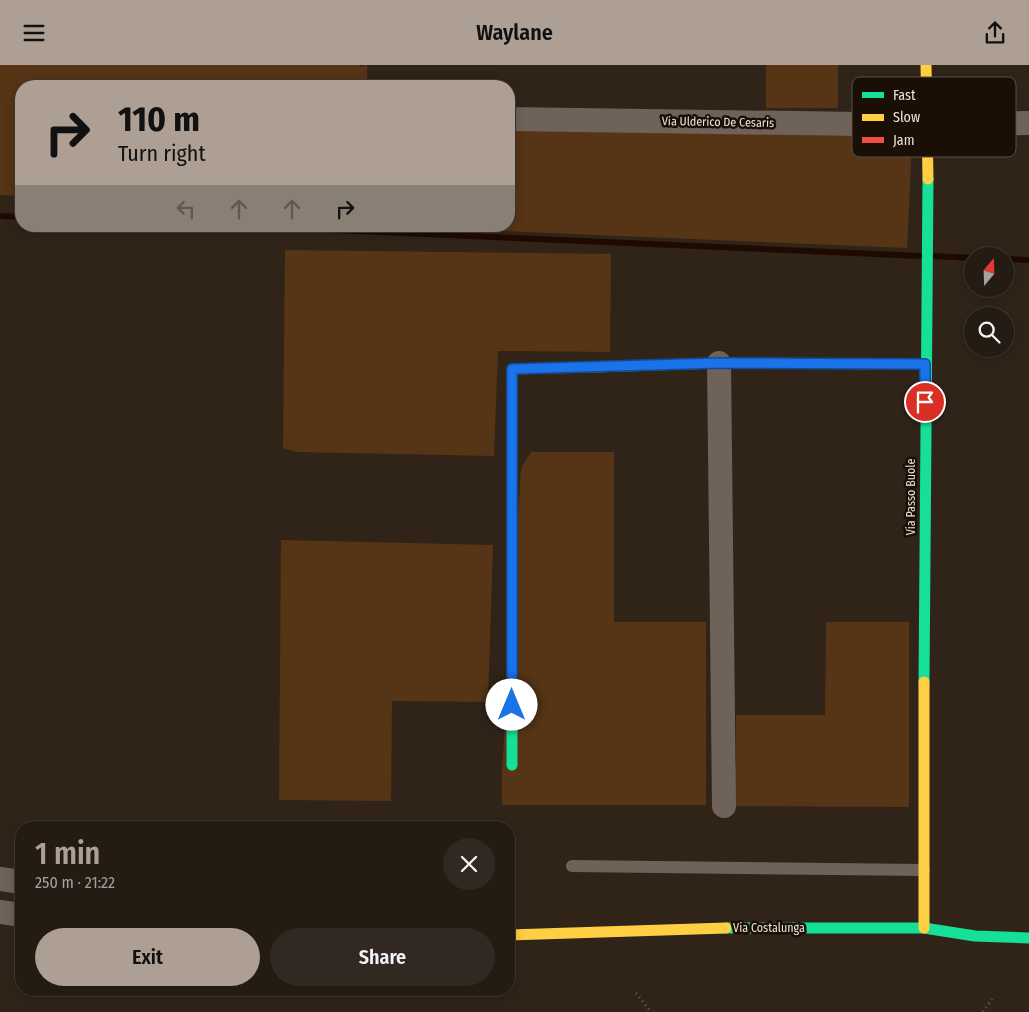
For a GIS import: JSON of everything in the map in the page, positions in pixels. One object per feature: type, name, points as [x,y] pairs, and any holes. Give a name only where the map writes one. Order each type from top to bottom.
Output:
[{"type":"street","name":"Via Ulderico De Cesaris","points":[[515,119],[852,124]]},
{"type":"street","name":"Via Ulderico De Cesaris","points":[[1016,123],[1029,123]]},
{"type":"street","name":"Via Passo Buole","points":[[924,928],[925,364],[929,235],[928,157]]},
{"type":"street","points":[[512,765],[512,369],[719,363],[925,364]]},
{"type":"street","points":[[719,363],[724,806]]},
{"type":"street","points":[[0,879],[15,881]]},
{"type":"street","points":[[0,912],[15,914]]},
{"type":"street","name":"Via Costalunga","points":[[515,935],[727,928],[924,928],[975,936],[1029,938]]},
{"type":"lane","points":[[572,866],[924,870]]},
{"type":"path","points":[[636,993],[651,1012]]},
{"type":"path","points":[[983,1012],[992,999]]},
{"type":"shaded area","points":[[0,65],[360,65],[360,67],[367,65],[367,80],[15,80],[15,196],[0,195]]},
{"type":"shaded area","points":[[766,65],[838,65],[838,108],[766,108]]},
{"type":"shaded area","points":[[515,130],[852,132],[852,157],[911,157],[907,248],[515,232]]},
{"type":"shaded area","points":[[285,250],[611,254],[610,352],[498,351],[494,456],[297,452],[283,448]]},
{"type":"shaded area","points":[[531,452],[614,452],[614,622],[706,622],[706,805],[502,805],[502,772],[521,468]]},
{"type":"shaded area","points":[[281,540],[493,545],[488,702],[392,701],[391,801],[279,800]]},
{"type":"shaded area","points":[[826,622],[909,622],[909,807],[732,806],[732,771],[736,765],[736,715],[825,715]]},
{"type":"waterway","points":[[0,216],[15,217]]},
{"type":"waterway","points":[[377,232],[921,256]]},
{"type":"waterway","points":[[934,256],[964,258]]},
{"type":"waterway","points":[[1014,259],[1029,260]]},
{"type":"traffic: fast","points":[[924,682],[928,179]]},
{"type":"traffic: fast","points":[[594,367],[719,363],[925,364]]},
{"type":"traffic: fast","points":[[512,455],[512,765]]},
{"type":"traffic: fast","points":[[726,928],[924,928],[975,936],[1029,938]]},
{"type":"traffic: slow","points":[[926,65],[926,77]]},
{"type":"traffic: slow","points":[[928,157],[928,179]]},
{"type":"traffic: slow","points":[[924,682],[924,928]]},
{"type":"traffic: slow","points":[[515,935],[726,928]]},
{"type":"traffic: jam","points":[[512,455],[512,369],[594,367]]},
{"type":"route","points":[[512,705],[512,369],[719,363],[925,364],[925,402]]}]
